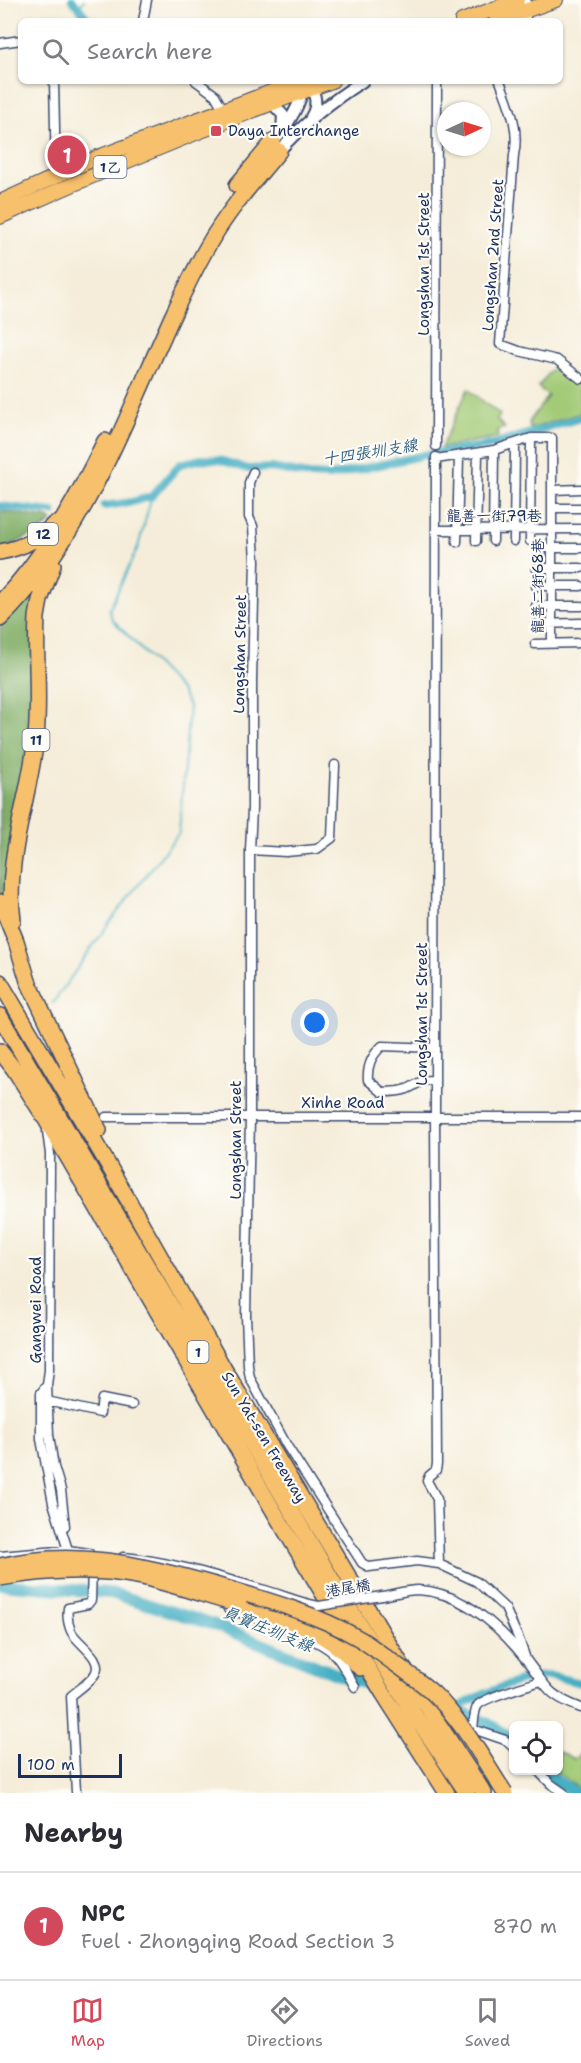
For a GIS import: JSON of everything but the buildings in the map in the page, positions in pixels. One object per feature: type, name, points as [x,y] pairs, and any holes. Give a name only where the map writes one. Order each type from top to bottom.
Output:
[{"type":"highway","points":[[0,619],[36,569],[76,499],[199,244],[232,192],[278,141]]},
{"type":"highway","points":[[0,603],[63,541],[103,471],[206,249],[278,141]]},
{"type":"highway","name":"12","points":[[0,552],[27,544],[46,532],[76,499]]},
{"type":"highway","name":"11","points":[[16,941],[10,883],[36,736],[38,617],[40,600],[47,578],[63,541]]},
{"type":"highway","points":[[0,560],[20,560],[36,569]]},
{"type":"highway","points":[[0,902],[16,941],[28,981],[44,1017],[180,1292]]},
{"type":"highway","name":"Sun Yat-sen Freeway","points":[[0,982],[94,1140],[224,1370],[417,1691],[484,1793]]},
{"type":"highway","name":"Sun Yat-sen Freeway","points":[[0,1016],[387,1692],[467,1793]]},
{"type":"highway","points":[[0,1051],[45,1118],[276,1515],[361,1655],[387,1692]]},
{"type":"highway","points":[[0,1566],[38,1559],[69,1558],[95,1559],[150,1567],[294,1609],[328,1624],[359,1639],[432,1692],[459,1722],[505,1793]]},
{"type":"highway","points":[[0,1578],[52,1571],[112,1573],[140,1577],[239,1605],[307,1627],[341,1655],[357,1664],[387,1692]]},
{"type":"highway","points":[[406,1715],[447,1793]]},
{"type":"main road","points":[[470,18],[517,0]]},
{"type":"main road","points":[[504,18],[556,0]]},
{"type":"main road","name":"1乙","points":[[0,202],[56,176],[272,103],[305,85]]},
{"type":"main road","name":"1乙","points":[[0,217],[223,109],[305,85]]},
{"type":"street","points":[[143,18],[147,0]]},
{"type":"street","points":[[0,43],[18,40]]},
{"type":"street","points":[[54,84],[56,176]]},
{"type":"street","points":[[200,84],[215,95],[223,109]]},
{"type":"street","points":[[278,141],[358,84]]},
{"type":"street","name":"Longshan 1st Street","points":[[436,446],[437,84]]},
{"type":"street","name":"Longshan 2nd Street","points":[[501,84],[517,139],[500,344],[557,360],[581,379]]},
{"type":"street","points":[[305,85],[316,103],[314,113],[309,120]]},
{"type":"street","points":[[278,141],[298,105],[305,85]]},
{"type":"street","points":[[272,103],[283,116],[278,141]]},
{"type":"street","points":[[457,542],[459,456],[494,450],[531,438],[530,529],[533,544],[552,548],[581,548]]},
{"type":"street","name":"龍善二街68巷","points":[[531,438],[552,438],[552,643]]},
{"type":"street","points":[[514,541],[515,444]]},
{"type":"street","points":[[493,541],[494,450]]},
{"type":"street","points":[[476,541],[478,453]]},
{"type":"street","name":"Longshan 1st Street","points":[[439,1564],[437,1499],[427,1481],[436,1470],[437,1464],[436,458],[459,456]]},
{"type":"street","name":"Longshan Street","points":[[253,472],[249,483],[249,517],[253,526],[255,561],[246,1316],[250,1378],[287,1446],[362,1563],[369,1567],[417,1562],[439,1564],[477,1582],[505,1608],[526,1659]]},
{"type":"street","points":[[552,490],[581,489]]},
{"type":"street","points":[[552,508],[581,508]]},
{"type":"street","name":"龍善二街68巷","points":[[552,529],[581,529]]},
{"type":"street","name":"龍善一街79巷","points":[[436,530],[552,529]]},
{"type":"street","points":[[536,568],[581,568]]},
{"type":"street","points":[[536,586],[581,586]]},
{"type":"street","points":[[536,606],[581,606]]},
{"type":"street","points":[[536,624],[581,623]]},
{"type":"street","points":[[535,644],[581,643]]},
{"type":"street","points":[[250,850],[286,852],[317,849],[332,838],[335,765]]},
{"type":"street","points":[[435,1048],[382,1046],[367,1066],[368,1080],[382,1092],[396,1092],[409,1088],[421,1080],[435,1080]]},
{"type":"street","name":"Gangwei Road","points":[[0,1060],[29,1100],[50,1139],[49,1370],[47,1385],[41,1393],[41,1439],[53,1503],[68,1550]]},
{"type":"street","name":"Xinhe Road","points":[[106,1117],[581,1117]]},
{"type":"street","points":[[47,1385],[49,1435],[54,1467],[61,1490],[68,1550]]},
{"type":"street","points":[[47,1401],[100,1413],[102,1399],[132,1405]]},
{"type":"street","points":[[0,1556],[68,1550],[125,1557],[126,1569],[133,1580],[212,1603],[298,1634],[341,1655],[355,1687]]},
{"type":"street","points":[[76,1792],[71,1696],[96,1674],[97,1668],[90,1653],[72,1632],[68,1608],[88,1604],[92,1599],[91,1553]]},
{"type":"street","name":"港尾橋","points":[[125,1557],[180,1567],[319,1606],[417,1590],[441,1594],[465,1603],[489,1621],[526,1659]]},
{"type":"street","points":[[526,1659],[547,1690],[556,1697],[581,1708]]},
{"type":"street","points":[[509,1744],[505,1740],[473,1729],[479,1705],[539,1678]]},
{"type":"street","points":[[542,1775],[564,1793]]},
{"type":"green space","points":[[556,364],[581,381],[581,413],[530,429],[529,422],[548,396],[538,387]]},
{"type":"green space","points":[[468,389],[500,415],[497,420],[505,428],[497,430],[498,437],[441,448]]},
{"type":"green space","points":[[0,511],[48,518],[52,521],[41,531],[0,550]]},
{"type":"green space","points":[[41,576],[30,746],[5,898],[2,899],[0,894],[0,626]]},
{"type":"green space","points":[[581,1753],[581,1790],[560,1775],[563,1775],[563,1754],[574,1759]]},
{"type":"waterway","points":[[72,0],[87,18]]},
{"type":"waterway","points":[[79,8],[84,0]]},
{"type":"waterway","name":"十四張圳支線","points":[[104,506],[152,496],[180,464],[201,459],[220,460],[248,469],[272,468],[309,475],[330,476],[429,454],[487,446],[581,418]]},
{"type":"waterway","points":[[53,1003],[109,923],[179,833],[189,706],[181,691],[112,619],[109,610],[138,547],[152,496]]},
{"type":"waterway","name":"十四張圳支線","points":[[0,506],[53,512]]},
{"type":"waterway","name":"員寶庄圳支線","points":[[0,1584],[111,1593],[215,1625],[341,1676],[383,1689]]},
{"type":"waterway","points":[[456,1710],[486,1693],[527,1679],[548,1676],[581,1683]]},
{"type":"waterway","name":"員寶庄圳支線","points":[[445,1708],[464,1713],[509,1738]]},
{"type":"waterway","name":"員寶庄圳支線","points":[[550,1775],[575,1793]]},
{"type":"place","name":"Daya Interchange","points":[[216,131]]},
{"type":"place","name":"NPC","points":[[67,155]]}]
